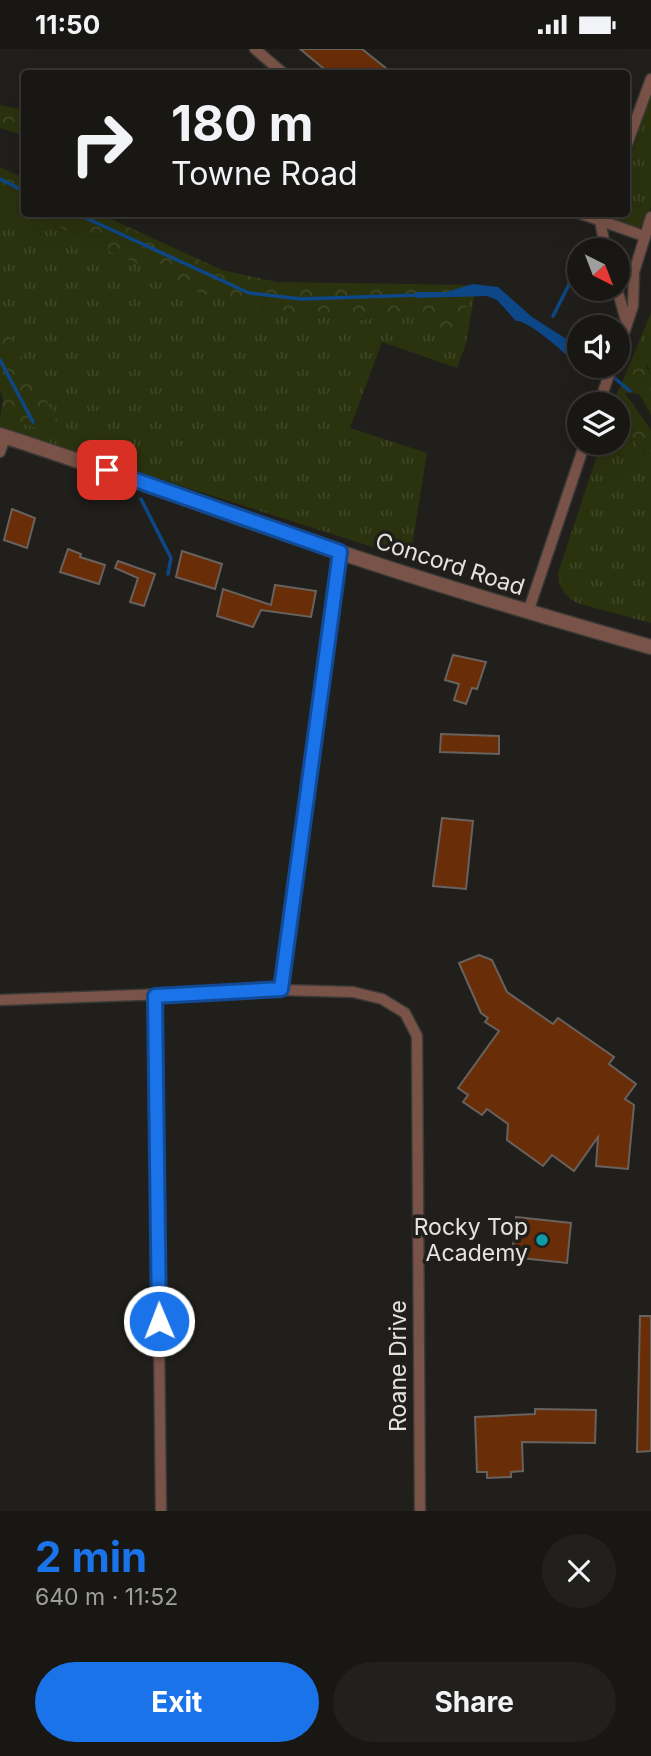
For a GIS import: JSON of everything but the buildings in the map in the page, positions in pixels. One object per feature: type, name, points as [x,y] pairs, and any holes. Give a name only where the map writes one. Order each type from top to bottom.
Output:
[{"type":"street","points":[[255,49],[280,70]]},
{"type":"street","points":[[630,136],[651,79]]},
{"type":"street","points":[[601,217],[644,236]]},
{"type":"street","points":[[601,217],[604,238]]},
{"type":"street","points":[[630,315],[633,306],[634,272],[651,217]]},
{"type":"street","points":[[0,452],[2,436]]},
{"type":"street","name":"Concord Road","points":[[2,436],[340,552],[528,612],[651,647]]},
{"type":"street","points":[[528,612],[581,455]]},
{"type":"street","points":[[0,1000],[281,989],[340,552]]},
{"type":"street","name":"Roane Drive","points":[[281,989],[353,992],[383,999],[405,1013],[417,1036],[420,1511]]},
{"type":"street","points":[[155,996],[161,1511]]},
{"type":"green space","points":[[651,95],[651,207],[642,226],[638,227],[620,223],[614,217],[630,217],[630,157]]},
{"type":"green space","points":[[0,105],[21,109],[21,135],[0,128]]},
{"type":"green space","points":[[0,167],[21,177],[21,209],[0,199]]},
{"type":"green space","points":[[0,199],[21,209],[21,217],[37,217],[201,294],[300,314],[352,321],[394,315],[414,300],[464,329],[462,312],[474,297],[466,344],[457,368],[382,342],[350,428],[427,453],[411,552],[407,557],[0,428],[0,418],[59,425],[0,318]]},
{"type":"green space","points":[[37,217],[107,217],[222,270],[277,282],[472,285],[474,297],[462,312],[464,329],[421,329],[414,301],[394,315],[352,321],[300,314],[201,294]]},
{"type":"green space","points":[[651,313],[651,374],[647,365],[618,392],[624,378],[630,378],[630,363]]},
{"type":"green space","points":[[0,318],[60,425],[59,434],[0,418],[3,397],[0,390]]},
{"type":"green space","points":[[644,363],[651,374],[651,415],[639,394],[621,392],[627,378],[630,378],[632,367]]},
{"type":"green space","points":[[630,400],[651,430],[651,452],[647,454],[634,441],[630,441]]},
{"type":"green space","points":[[630,441],[634,441],[645,453],[651,452],[651,623],[577,603],[563,591],[558,573],[597,455],[630,455]]},
{"type":"water","points":[[473,284],[498,287],[532,317],[567,339],[567,356],[537,331],[516,321],[497,300],[487,296],[416,298],[416,292],[446,292]]},
{"type":"waterway","points":[[0,179],[21,190]]},
{"type":"waterway","points":[[84,217],[249,293],[301,299],[419,295]]},
{"type":"waterway","points":[[553,316],[567,289]]},
{"type":"waterway","points":[[0,360],[33,422]]},
{"type":"waterway","points":[[614,378],[630,391]]},
{"type":"waterway","points":[[141,499],[171,558],[168,574]]},
{"type":"place","name":"Rocky Top Academy","points":[[542,1240]]},
{"type":"route","points":[[107,470],[340,552],[281,989],[155,996],[159,1321]]}]
